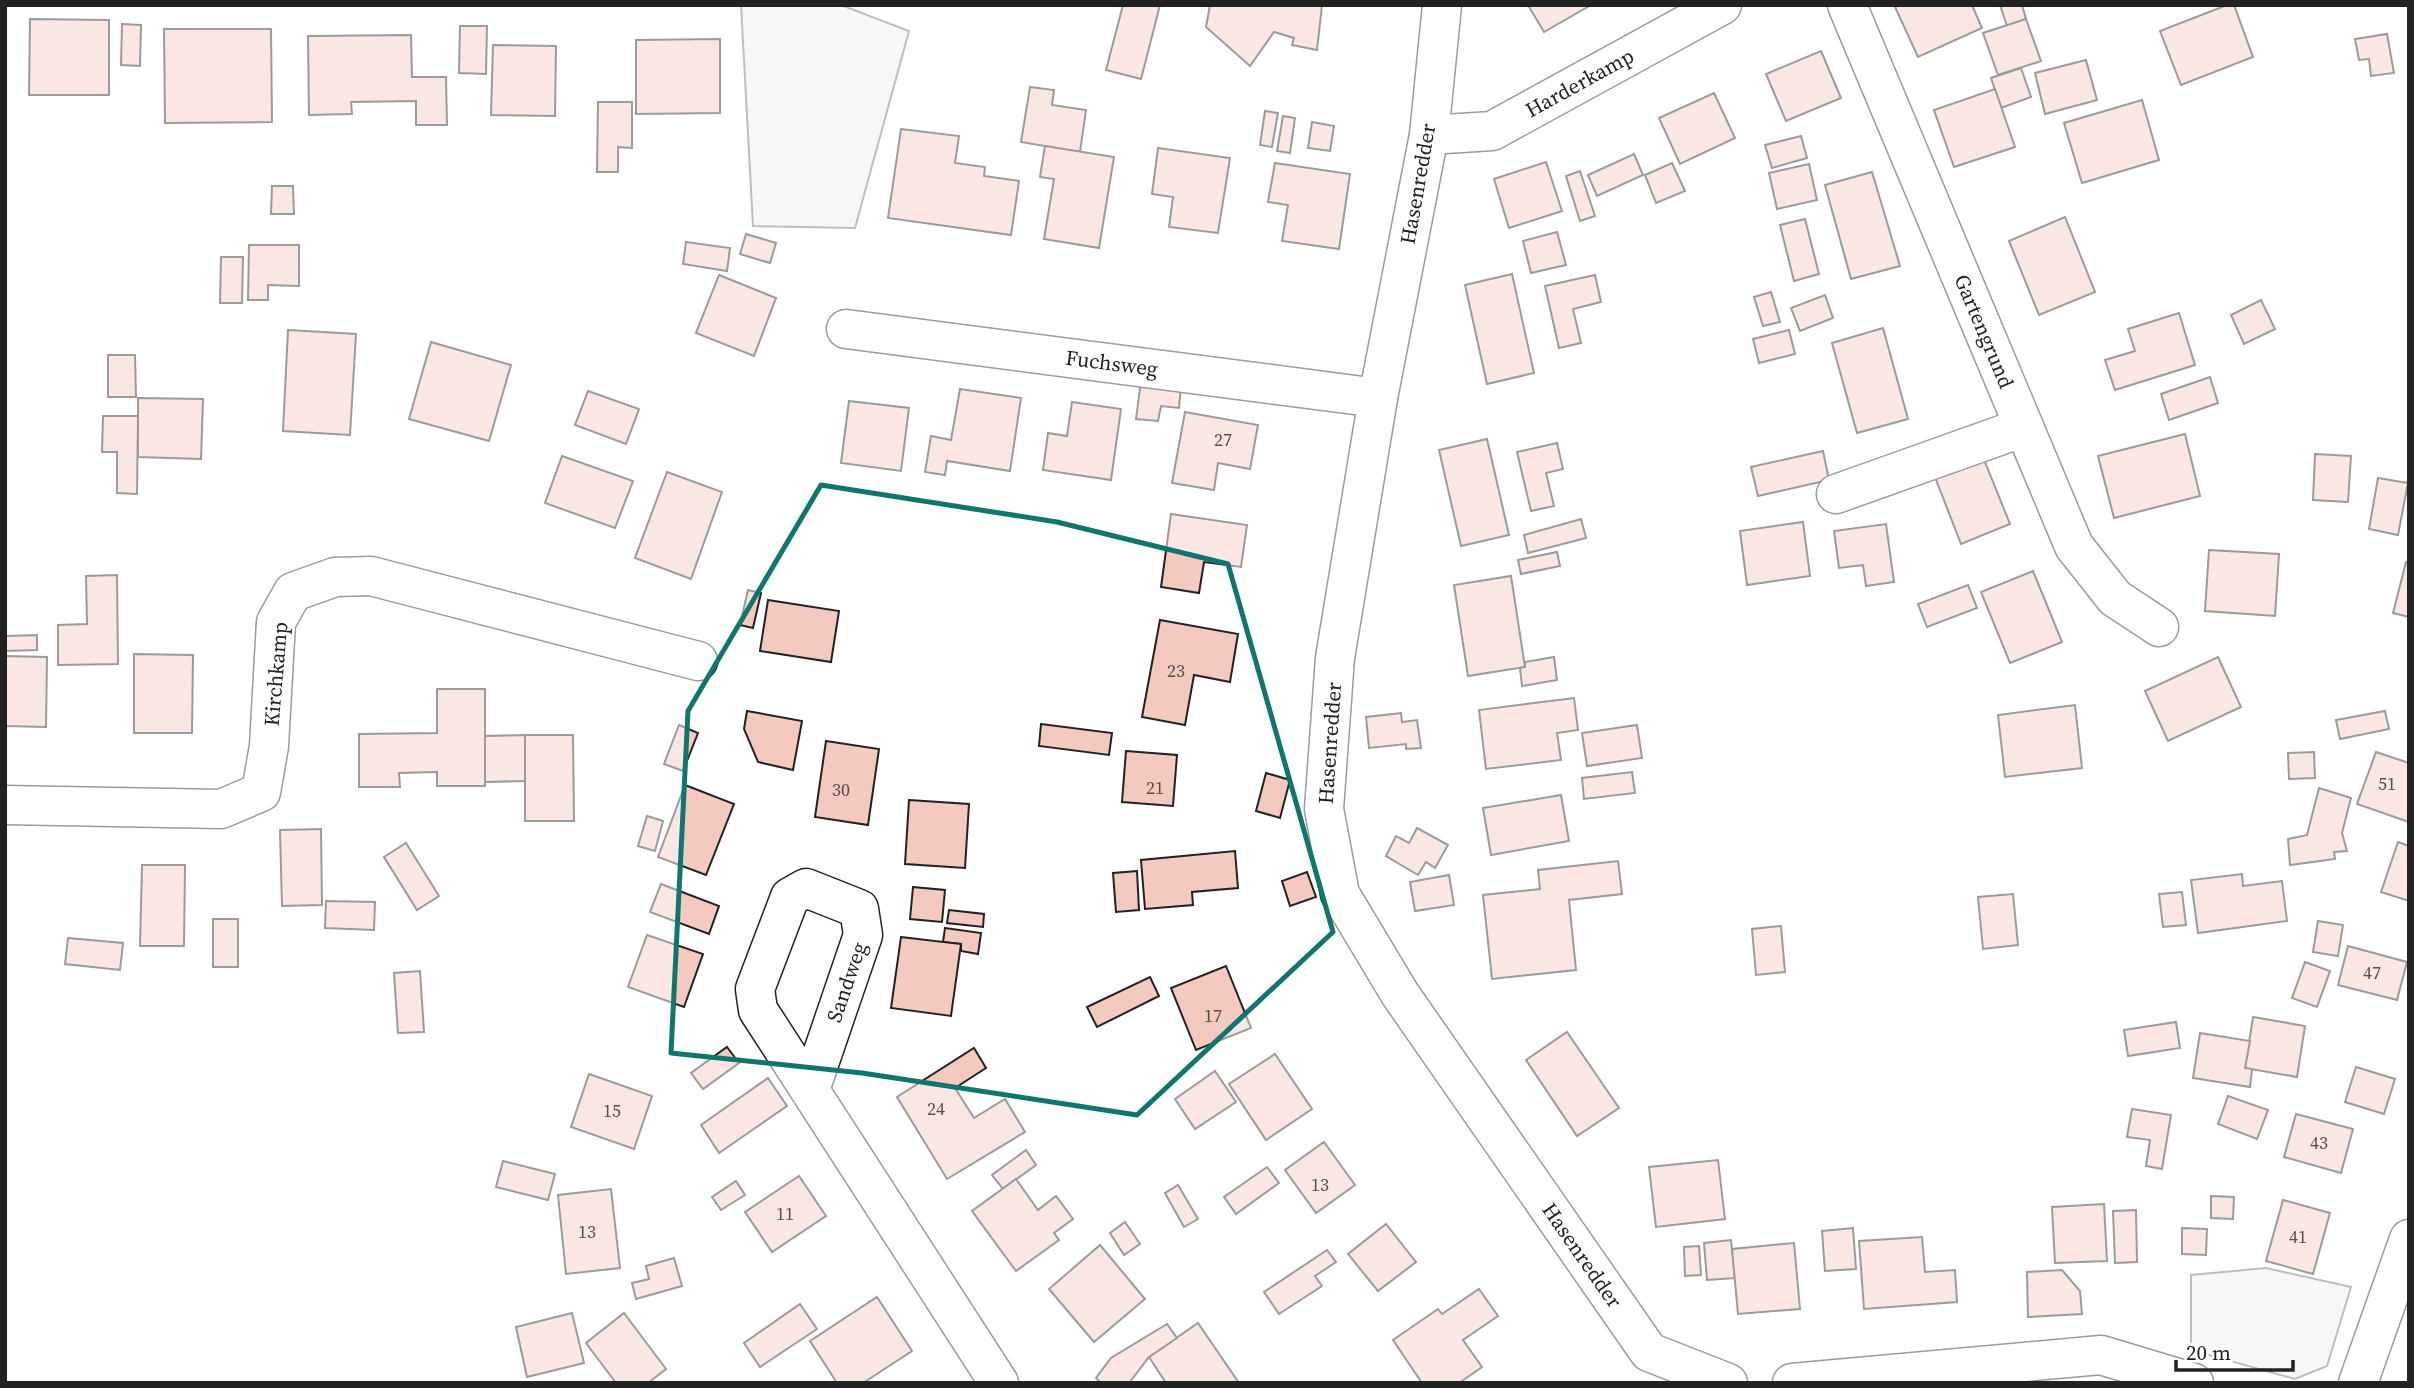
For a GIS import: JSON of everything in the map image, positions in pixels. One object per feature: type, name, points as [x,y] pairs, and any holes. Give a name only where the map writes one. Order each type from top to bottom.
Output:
[{"type":"street","name":"Hasenredder","points":[[1442,5],[1429,135],[1378,398],[1334,671],[1324,809],[1340,894],[1401,994],[1649,1352],[1728,1383]]},
{"type":"street","name":"Harderkamp","points":[[1429,135],[1492,131],[1722,5]]},
{"type":"street","name":"Gartengrund","points":[[1847,5],[2074,546],[2115,598],[2159,627]]},
{"type":"street","name":"Fuchsweg","points":[[846,329],[1378,398]]},
{"type":"street","points":[[1836,494],[2024,427]]},
{"type":"street","name":"Kirchkamp","points":[[5,805],[221,809],[261,792],[269,746],[276,622],[293,592],[335,576],[371,576],[698,661]]},
{"type":"street","points":[[810,1090],[999,1383]]},
{"type":"street","points":[[2358,1383],[2409,1239]]},
{"type":"street","points":[[1792,1383],[2101,1355],[2194,1383]]},
{"type":"highlighted area","points":[[821,485],[1057,522],[1228,564],[1333,932],[1137,1115],[862,1073],[671,1053],[688,711]]},
{"type":"shaded area","points":[[741,5],[841,5],[909,31],[855,228],[753,226]]},
{"type":"shaded area","points":[[2266,1268],[2351,1287],[2327,1366],[2295,1379],[2191,1350],[2191,1275]]},
{"type":"building","points":[[1123,5],[1160,5],[1141,79],[1106,70]]},
{"type":"building","points":[[1210,5],[1322,5],[1317,50],[1292,45],[1294,38],[1274,32],[1250,66],[1206,27]]},
{"type":"building","points":[[1528,5],[1591,5],[1544,32]]},
{"type":"building","points":[[1972,5],[1982,28],[1918,57],[1895,7]]},
{"type":"building","points":[[2000,5],[2022,5],[2026,19],[2007,26]]},
{"type":"building","points":[[2227,5],[2234,5],[2253,57],[2181,85],[2160,31]]},
{"type":"building","points":[[30,19],[109,20],[109,95],[29,95]]},
{"type":"building","points":[[2026,19],[2041,61],[1998,75],[1983,33]]},
{"type":"building","points":[[122,24],[141,25],[140,66],[121,65]]},
{"type":"building","points":[[460,26],[487,26],[486,74],[459,73]]},
{"type":"building","points":[[164,29],[271,29],[272,122],[165,123]]},
{"type":"building","points":[[2387,34],[2394,73],[2371,76],[2369,59],[2359,60],[2355,39]]},
{"type":"building","points":[[411,35],[412,77],[446,77],[447,125],[416,125],[416,101],[351,102],[352,114],[309,115],[308,36]]},
{"type":"building","points":[[720,39],[720,113],[636,114],[636,40]]},
{"type":"building","points":[[493,45],[556,46],[555,116],[491,115]]},
{"type":"building","points":[[1821,51],[1841,98],[1786,121],[1766,74]]},
{"type":"building","points":[[2086,60],[2097,100],[2045,114],[2035,73]]},
{"type":"building","points":[[2021,68],[2031,97],[2001,108],[1991,78]]},
{"type":"building","points":[[1030,87],[1054,90],[1052,105],[1086,110],[1080,152],[1021,142]]},
{"type":"building","points":[[1995,89],[2015,147],[1954,167],[1934,110]]},
{"type":"building","points":[[1714,93],[1735,138],[1680,164],[1659,118]]},
{"type":"building","points":[[2142,100],[2159,160],[2082,183],[2064,123]]},
{"type":"building","points":[[598,102],[632,102],[632,148],[618,147],[618,172],[597,172]]},
{"type":"building","points":[[1265,111],[1278,113],[1272,147],[1260,145]]},
{"type":"building","points":[[1283,116],[1295,118],[1290,153],[1277,151]]},
{"type":"building","points":[[1312,122],[1334,126],[1330,151],[1308,148]]},
{"type":"building","points":[[901,129],[959,136],[955,163],[985,167],[984,176],[1019,181],[1011,235],[888,218]]},
{"type":"building","points":[[1801,136],[1807,158],[1772,168],[1765,145]]},
{"type":"building","points":[[1045,146],[1114,157],[1099,248],[1044,239],[1054,179],[1040,177]]},
{"type":"building","points":[[1158,148],[1230,158],[1218,233],[1169,227],[1173,197],[1152,194]]},
{"type":"building","points":[[1634,154],[1643,175],[1597,196],[1588,175]]},
{"type":"building","points":[[1546,162],[1562,211],[1509,228],[1494,179]]},
{"type":"building","points":[[1275,163],[1350,174],[1339,249],[1282,241],[1288,205],[1268,202]]},
{"type":"building","points":[[1672,163],[1685,191],[1656,203],[1645,175]]},
{"type":"building","points":[[1809,164],[1817,200],[1777,209],[1769,173]]},
{"type":"building","points":[[1580,171],[1595,216],[1580,221],[1566,176]]},
{"type":"building","points":[[1872,172],[1900,266],[1851,279],[1825,185]]},
{"type":"building","points":[[272,186],[293,186],[294,214],[271,214]]},
{"type":"building","points":[[2065,217],[2095,292],[2039,315],[2009,241]]},
{"type":"building","points":[[1805,219],[1819,274],[1794,281],[1780,225]]},
{"type":"building","points":[[1557,232],[1566,265],[1531,273],[1523,241]]},
{"type":"building","points":[[746,234],[776,243],[770,263],[740,254]]},
{"type":"building","points":[[686,242],[730,248],[727,271],[683,264]]},
{"type":"building","points":[[249,245],[299,245],[299,286],[268,285],[268,300],[248,300]]},
{"type":"building","points":[[221,257],[243,257],[242,303],[220,303]]},
{"type":"building","points":[[1512,274],[1534,373],[1487,384],[1465,285]]},
{"type":"building","points":[[719,275],[776,298],[754,356],[696,333]]},
{"type":"building","points":[[1595,275],[1601,302],[1573,309],[1581,343],[1559,348],[1545,286]]},
{"type":"building","points":[[1771,292],[1780,322],[1763,326],[1754,297]]},
{"type":"building","points":[[1825,295],[1833,318],[1800,331],[1791,308]]},
{"type":"building","points":[[2261,300],[2275,329],[2244,344],[2231,315]]},
{"type":"building","points":[[2179,313],[2195,365],[2115,390],[2105,360],[2135,351],[2128,329]]},
{"type":"building","points":[[1883,328],[1908,419],[1857,433],[1832,343]]},
{"type":"building","points":[[288,330],[356,334],[350,435],[283,431]]},
{"type":"building","points":[[1789,330],[1795,354],[1759,363],[1753,339]]},
{"type":"building","points":[[431,342],[511,365],[489,441],[409,419]]},
{"type":"building","points":[[108,355],[135,355],[136,397],[108,397]]},
{"type":"building","points":[[2210,377],[2218,403],[2169,420],[2161,394]]},
{"type":"building","points":[[1141,381],[1181,387],[1179,408],[1161,406],[1158,421],[1136,419]]},
{"type":"building","points":[[960,389],[1021,398],[1010,471],[947,461],[945,475],[925,472],[931,436],[951,440]]},
{"type":"building","points":[[588,391],[639,409],[626,444],[575,425]]},
{"type":"building","points":[[138,398],[203,399],[201,459],[138,457]]},
{"type":"building","points":[[849,401],[909,408],[901,471],[841,463]]},
{"type":"building","points":[[1072,402],[1121,409],[1111,480],[1043,470],[1048,433],[1067,436]]},
{"type":"building","points":[[1185,412],[1258,425],[1250,469],[1218,463],[1214,490],[1172,483]]},
{"type":"building","points":[[103,416],[138,416],[137,494],[117,493],[117,452],[102,452]]},
{"type":"building","points":[[2185,434],[2200,496],[2114,518],[2098,456]]},
{"type":"building","points":[[1487,439],[1509,535],[1461,546],[1439,450]]},
{"type":"building","points":[[1557,443],[1563,469],[1546,473],[1554,506],[1531,511],[1517,452]]},
{"type":"building","points":[[1823,451],[1829,480],[1758,496],[1751,467]]},
{"type":"building","points":[[2315,454],[2351,456],[2348,502],[2313,500]]},
{"type":"building","points":[[562,456],[633,481],[615,528],[545,503]]},
{"type":"building","points":[[1983,457],[2010,524],[1961,544],[1935,477]]},
{"type":"building","points":[[667,472],[722,492],[691,579],[635,558]]},
{"type":"building","points":[[2378,478],[2408,483],[2398,535],[2369,529]]},
{"type":"building","points":[[1171,514],[1247,525],[1241,567],[1204,562],[1199,593],[1161,587]]},
{"type":"building","points":[[1581,519],[1586,538],[1528,553],[1524,535]]},
{"type":"building","points":[[1803,522],[1810,576],[1747,585],[1740,531]]},
{"type":"building","points":[[1886,524],[1894,582],[1866,586],[1863,565],[1839,568],[1834,531]]},
{"type":"building","points":[[2209,550],[2279,554],[2275,616],[2205,611]]},
{"type":"building","points":[[1557,552],[1560,566],[1521,574],[1518,560]]},
{"type":"building","points":[[2406,562],[2409,563],[2409,617],[2393,613]]},
{"type":"building","points":[[2033,571],[2062,642],[2010,663],[1981,592]]},
{"type":"building","points":[[117,575],[118,664],[58,665],[58,625],[87,624],[86,576]]},
{"type":"building","points":[[1511,576],[1525,667],[1468,676],[1454,585]]},
{"type":"building","points":[[1968,585],[1977,608],[1927,627],[1918,604]]},
{"type":"building","points":[[748,590],[761,593],[753,628],[740,625]]},
{"type":"building","points":[[768,600],[839,611],[831,662],[760,651]]},
{"type":"building","points":[[1160,620],[1238,634],[1230,682],[1194,675],[1185,725],[1142,717]]},
{"type":"building","points":[[37,635],[37,650],[5,651],[5,636]]},
{"type":"building","points":[[134,654],[193,655],[192,733],[134,733]]},
{"type":"building","points":[[5,656],[47,657],[46,727],[5,726]]},
{"type":"building","points":[[1554,657],[1557,680],[1522,686],[1520,668],[1525,667],[1525,662]]},
{"type":"building","points":[[2218,657],[2241,707],[2168,741],[2145,691]]},
{"type":"building","points":[[437,689],[485,689],[485,786],[437,786],[437,772],[399,773],[400,787],[359,787],[359,734],[437,733]]},
{"type":"building","points":[[1574,698],[1578,730],[1557,733],[1561,760],[1486,769],[1479,710]]},
{"type":"building","points":[[2075,705],[2082,768],[2005,777],[1998,715]]},
{"type":"building","points":[[747,711],[802,721],[793,770],[758,762],[744,729]]},
{"type":"building","points":[[2385,711],[2389,729],[2340,739],[2336,720]]},
{"type":"building","points":[[1401,713],[1402,722],[1417,720],[1421,748],[1406,749],[1406,744],[1369,748],[1366,717]]},
{"type":"building","points":[[1041,724],[1112,733],[1109,755],[1039,746]]},
{"type":"building","points":[[679,725],[698,733],[683,771],[664,764]]},
{"type":"building","points":[[1637,725],[1642,758],[1587,766],[1582,733]]},
{"type":"building","points":[[525,735],[525,781],[485,782],[485,736]]},
{"type":"building","points":[[525,735],[573,735],[574,821],[525,821]]},
{"type":"building","points":[[826,741],[879,749],[868,825],[815,817]]},
{"type":"building","points":[[1126,751],[1177,755],[1173,806],[1122,802]]},
{"type":"building","points":[[2314,752],[2315,778],[2289,779],[2288,753]]},
{"type":"building","points":[[2376,752],[2409,763],[2409,822],[2357,804]]},
{"type":"building","points":[[1632,772],[1635,793],[1584,799],[1582,778]]},
{"type":"building","points":[[1266,773],[1290,780],[1280,818],[1256,811]]},
{"type":"building","points":[[685,785],[734,804],[706,875],[658,857]]},
{"type":"building","points":[[2319,788],[2351,798],[2342,833],[2347,851],[2334,852],[2335,859],[2290,865],[2288,839],[2307,835]]},
{"type":"building","points":[[1561,795],[1569,841],[1491,855],[1483,808]]},
{"type":"building","points":[[909,800],[969,804],[965,868],[905,864]]},
{"type":"building","points":[[647,816],[663,821],[655,851],[638,846]]},
{"type":"building","points":[[1417,828],[1448,845],[1435,868],[1426,862],[1418,875],[1386,856],[1396,836],[1409,843]]},
{"type":"building","points":[[321,829],[322,905],[282,906],[280,830]]},
{"type":"building","points":[[2398,842],[2409,846],[2409,901],[2381,892]]},
{"type":"building","points":[[406,843],[439,896],[417,910],[384,857]]},
{"type":"building","points":[[1235,851],[1238,888],[1192,892],[1193,905],[1145,909],[1141,860]]},
{"type":"building","points":[[1618,861],[1622,894],[1569,900],[1576,970],[1492,979],[1483,895],[1540,889],[1538,870]]},
{"type":"building","points":[[142,865],[185,865],[184,946],[140,946]]},
{"type":"building","points":[[1137,871],[1139,910],[1116,912],[1113,873]]},
{"type":"building","points":[[1307,872],[1316,897],[1290,906],[1282,881]]},
{"type":"building","points":[[2242,874],[2243,886],[2282,881],[2287,921],[2198,933],[2191,880]]},
{"type":"building","points":[[1449,875],[1454,905],[1415,911],[1410,882]]},
{"type":"building","points":[[661,884],[719,906],[709,934],[650,912]]},
{"type":"building","points":[[913,887],[945,890],[942,922],[910,919]]},
{"type":"building","points":[[2182,892],[2186,925],[2163,927],[2159,894]]},
{"type":"building","points":[[2013,894],[2018,945],[1983,949],[1978,897]]},
{"type":"building","points":[[326,901],[375,902],[374,930],[325,928]]},
{"type":"building","points":[[949,910],[984,914],[983,927],[947,923]]},
{"type":"building","points":[[213,919],[238,919],[238,967],[213,967]]},
{"type":"building","points":[[2318,921],[2343,925],[2338,956],[2313,952]]},
{"type":"building","points":[[1781,926],[1785,972],[1756,975],[1752,929]]},
{"type":"building","points":[[945,928],[981,933],[978,954],[961,951],[961,944],[943,942]]},
{"type":"building","points":[[647,935],[703,954],[684,1007],[628,987]]},
{"type":"building","points":[[901,937],[961,944],[951,1016],[891,1008]]},
{"type":"building","points":[[68,938],[123,943],[120,970],[65,964]]},
{"type":"building","points":[[2348,946],[2407,962],[2397,1000],[2338,985]]},
{"type":"building","points":[[2305,962],[2330,971],[2317,1007],[2292,998]]},
{"type":"building","points":[[1226,966],[1251,1028],[1196,1050],[1171,988]]},
{"type":"building","points":[[420,971],[424,1032],[398,1033],[394,973]]},
{"type":"building","points":[[1150,977],[1159,996],[1097,1027],[1087,1007]]},
{"type":"building","points":[[2253,1017],[2305,1026],[2297,1077],[2245,1068]]},
{"type":"building","points":[[2176,1022],[2180,1048],[2128,1056],[2124,1030]]},
{"type":"building","points":[[1567,1032],[1619,1108],[1577,1136],[1526,1060]]},
{"type":"building","points":[[2200,1033],[2250,1041],[2245,1068],[2252,1069],[2250,1087],[2193,1078]]},
{"type":"building","points":[[727,1047],[739,1063],[703,1089],[691,1073]]},
{"type":"building","points":[[974,1048],[986,1068],[955,1088],[974,1118],[1005,1099],[1025,1132],[947,1179],[897,1097]]},
{"type":"building","points":[[1275,1054],[1312,1109],[1266,1140],[1229,1084]]},
{"type":"building","points":[[2356,1067],[2395,1079],[2384,1114],[2345,1102]]},
{"type":"building","points":[[1215,1071],[1236,1102],[1195,1129],[1175,1099]]},
{"type":"building","points":[[589,1074],[652,1096],[634,1149],[571,1127]]},
{"type":"building","points":[[768,1078],[787,1106],[719,1153],[701,1125]]},
{"type":"building","points":[[2228,1096],[2268,1110],[2257,1139],[2218,1124]]},
{"type":"building","points":[[2132,1109],[2171,1115],[2162,1169],[2146,1166],[2150,1140],[2127,1137]]},
{"type":"building","points":[[2296,1114],[2353,1129],[2341,1173],[2284,1157]]},
{"type":"building","points":[[1324,1142],[1355,1185],[1316,1213],[1285,1170]]},
{"type":"building","points":[[1026,1150],[1036,1165],[1003,1189],[992,1175]]},
{"type":"building","points":[[1718,1160],[1725,1219],[1656,1227],[1649,1167]]},
{"type":"building","points":[[503,1161],[555,1174],[548,1200],[496,1187]]},
{"type":"building","points":[[1267,1167],[1279,1183],[1236,1214],[1224,1197]]},
{"type":"building","points":[[799,1176],[826,1216],[772,1252],[745,1212]]},
{"type":"building","points":[[1016,1179],[1038,1210],[1056,1196],[1073,1219],[1054,1233],[1059,1240],[1016,1271],[972,1211]]},
{"type":"building","points":[[736,1181],[745,1195],[721,1210],[712,1197]]},
{"type":"building","points":[[1178,1185],[1198,1219],[1184,1227],[1165,1193]]},
{"type":"building","points":[[611,1189],[620,1268],[566,1274],[558,1195]]},
{"type":"building","points":[[2211,1196],[2234,1197],[2233,1219],[2211,1218]]},
{"type":"building","points":[[2283,1200],[2330,1213],[2313,1274],[2266,1261]]},
{"type":"building","points":[[2104,1204],[2107,1261],[2055,1263],[2052,1207]]},
{"type":"building","points":[[2136,1210],[2137,1262],[2115,1263],[2113,1211]]},
{"type":"building","points":[[1125,1222],[1140,1244],[1124,1255],[1110,1233]]},
{"type":"building","points":[[1386,1224],[1416,1262],[1378,1291],[1348,1254]]},
{"type":"building","points":[[1853,1228],[1856,1269],[1825,1271],[1822,1231]]},
{"type":"building","points":[[2182,1228],[2207,1229],[2206,1255],[2182,1254]]},
{"type":"building","points":[[1922,1237],[1925,1272],[1955,1270],[1957,1302],[1864,1309],[1859,1241]]},
{"type":"building","points":[[1731,1240],[1735,1278],[1707,1280],[1704,1243]]},
{"type":"building","points":[[1794,1243],[1800,1309],[1738,1314],[1732,1249]]},
{"type":"building","points":[[1100,1245],[1145,1299],[1094,1342],[1049,1289]]},
{"type":"building","points":[[1699,1246],[1701,1275],[1685,1276],[1684,1247]]},
{"type":"building","points":[[1327,1250],[1336,1262],[1315,1276],[1322,1286],[1279,1314],[1264,1292]]},
{"type":"building","points":[[674,1258],[682,1286],[636,1299],[632,1283],[649,1279],[646,1266]]},
{"type":"building","points":[[2062,1270],[2080,1291],[2082,1314],[2028,1317],[2027,1272]]},
{"type":"building","points":[[1479,1289],[1498,1316],[1463,1340],[1482,1367],[1459,1383],[1422,1383],[1393,1340],[1438,1309],[1442,1314]]},
{"type":"building","points":[[877,1297],[912,1351],[863,1383],[837,1383],[810,1341]]},
{"type":"building","points":[[800,1304],[817,1329],[760,1367],[744,1343]]},
{"type":"building","points":[[572,1313],[584,1363],[527,1377],[516,1327]]},
{"type":"building","points":[[624,1313],[666,1369],[648,1383],[616,1383],[586,1343]]},
{"type":"building","points":[[1198,1323],[1239,1383],[1166,1383],[1149,1357]]},
{"type":"building","points":[[1167,1324],[1177,1338],[1149,1357],[1129,1383],[1101,1383],[1096,1378],[1111,1358]]}]
